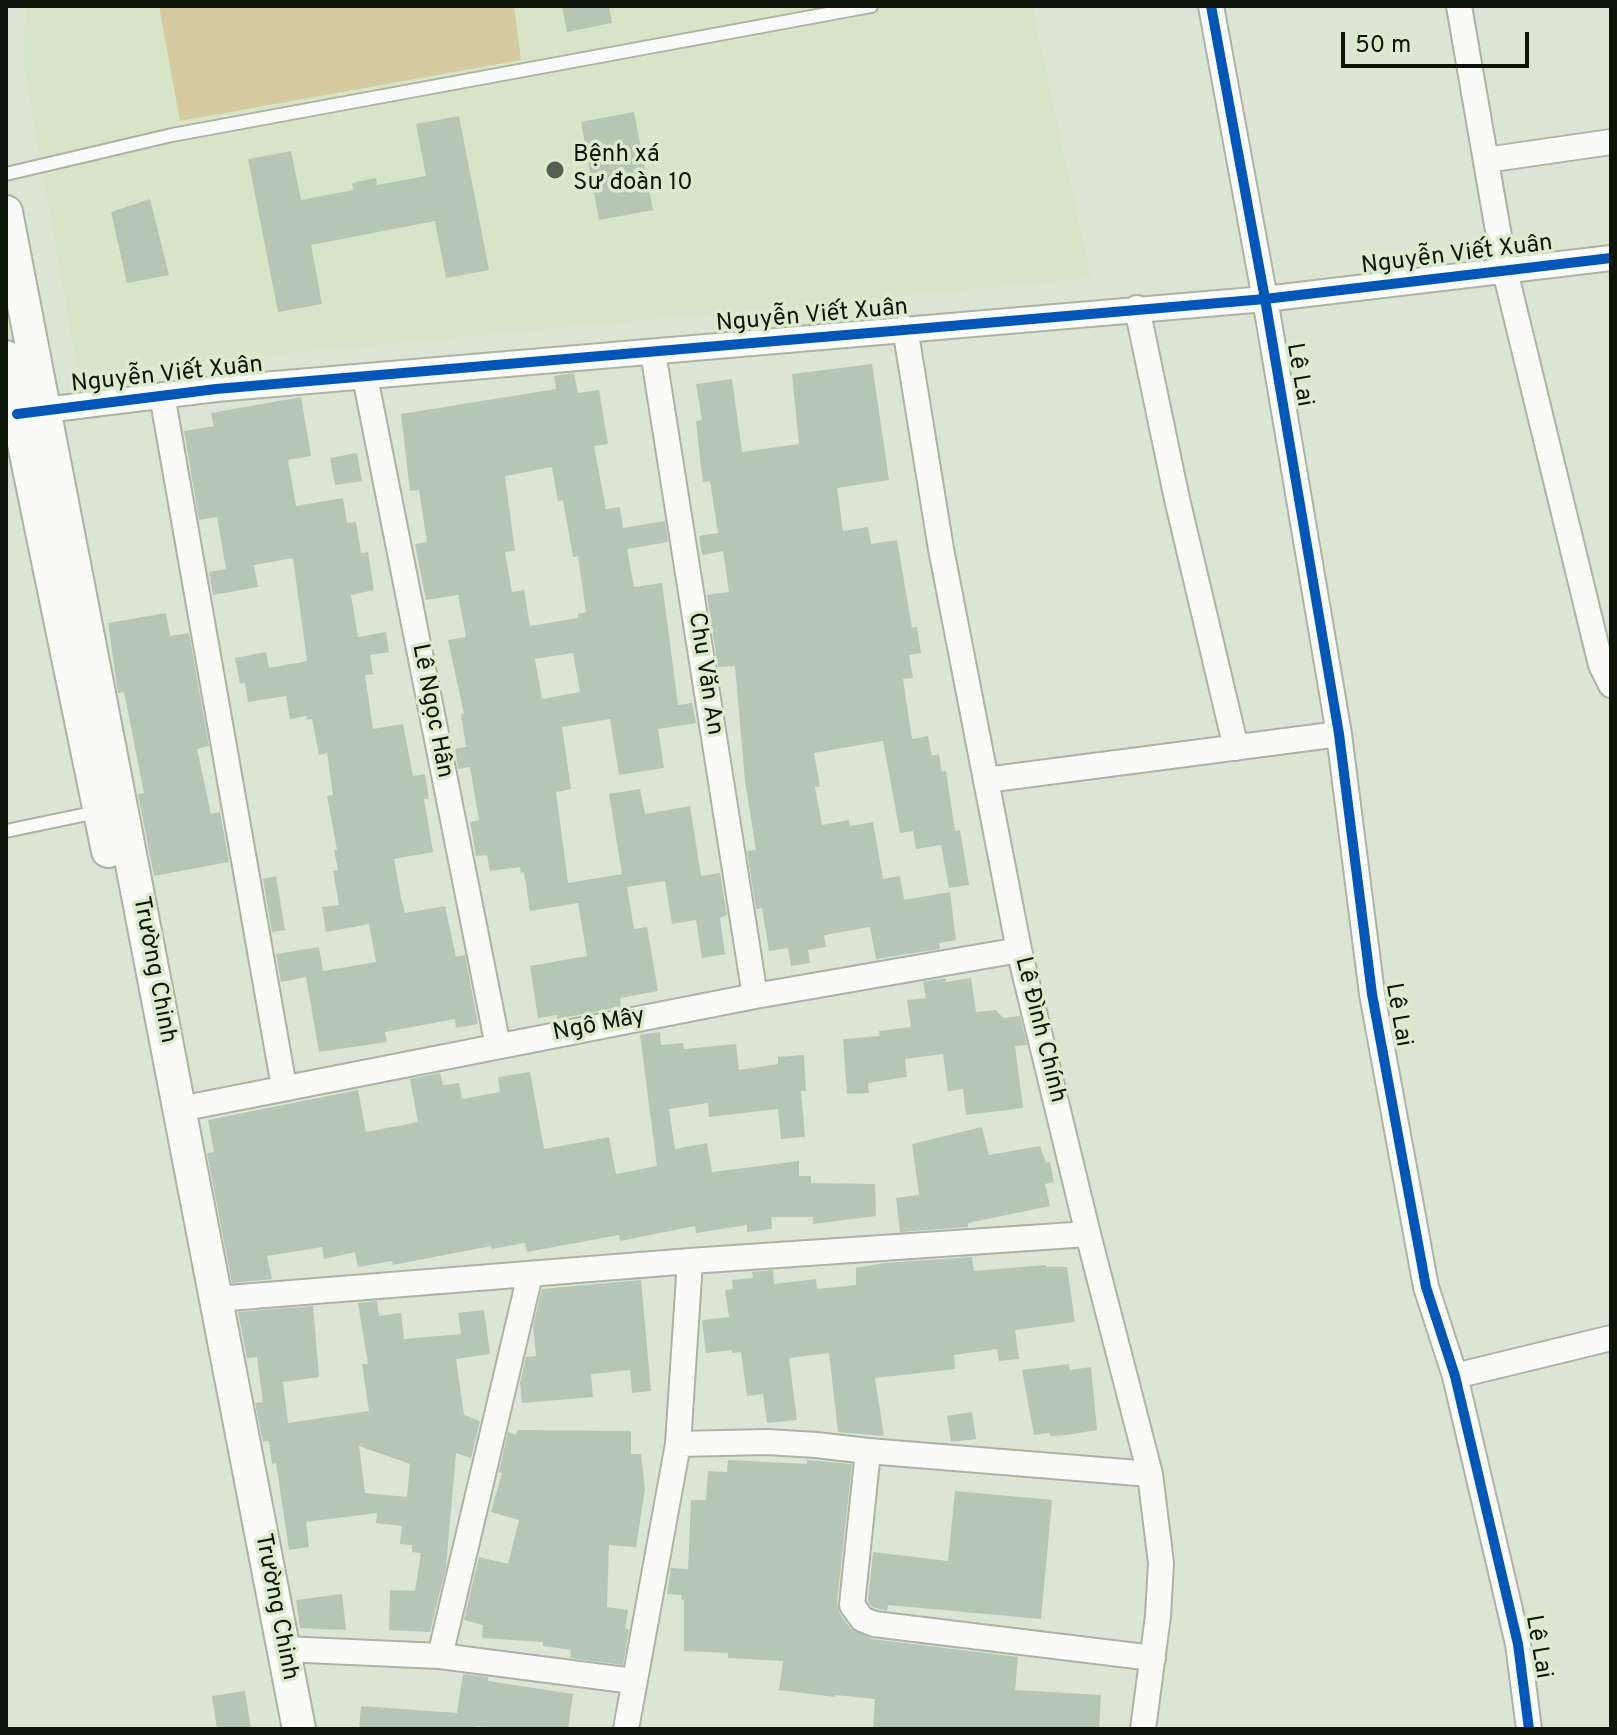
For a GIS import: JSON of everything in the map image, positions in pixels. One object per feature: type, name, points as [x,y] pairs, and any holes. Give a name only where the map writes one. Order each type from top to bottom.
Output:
[{"type":"street","name":"Lê Lai","points":[[1211,6],[1265,299],[1339,734],[1372,994],[1426,1287],[1455,1376],[1518,1644],[1529,1729]]},
{"type":"street","points":[[1459,6],[1505,271],[1601,665],[1611,685]]},
{"type":"street","points":[[1486,160],[1611,142]]},
{"type":"street","name":"Trường Chinh","points":[[6,212],[32,412],[100,811],[280,1729]]},
{"type":"street","name":"Nguyễn Viết Xuân","points":[[32,412],[162,395],[1265,299],[1611,258]]},
{"type":"street","points":[[1137,308],[1236,748]]},
{"type":"street","name":"Lê Đình Chính","points":[[905,328],[941,549],[1019,950],[1150,1474],[1161,1563],[1143,1729]]},
{"type":"street","name":"Chu Văn An","points":[[653,352],[755,996]]},
{"type":"street","name":"Trường Chinh","points":[[6,357],[32,412],[180,1109],[299,1729]]},
{"type":"street","name":"Lê Ngọc Hân","points":[[365,377],[498,1046]]},
{"type":"street","points":[[162,395],[284,1087]]},
{"type":"street","points":[[986,780],[1339,734]]},
{"type":"street","name":"Ngô Mây","points":[[180,1109],[755,996],[1019,950]]},
{"type":"street","points":[[216,1299],[690,1261],[1088,1234]]},
{"type":"street","points":[[626,1729],[678,1444],[690,1261]]},
{"type":"street","points":[[440,1656],[530,1275]]},
{"type":"street","points":[[1455,1376],[1611,1338]]},
{"type":"street","points":[[678,1444],[767,1442],[1150,1474]]},
{"type":"street","points":[[868,1451],[852,1605],[862,1619],[874,1624],[1153,1658]]},
{"type":"street","points":[[283,1649],[440,1656],[633,1681]]},
{"type":"lane","points":[[6,174],[172,135],[871,6]]},
{"type":"lane","points":[[6,831],[100,811]]},
{"type":"shaded area","name":"Bệnh xá Sư đoàn 10","points":[[26,6],[1032,6],[1091,278],[78,373],[23,61]]},
{"type":"shaded area","points":[[159,6],[514,6],[521,60],[180,121]]},
{"type":"building","points":[[562,6],[609,6],[612,23],[567,32]]},
{"type":"building","points":[[634,112],[653,210],[599,220],[581,122]]},
{"type":"building","points":[[459,116],[489,270],[446,278],[435,221],[311,245],[322,304],[278,312],[248,159],[291,151],[301,200],[353,190],[352,183],[376,178],[377,185],[426,176],[416,124]]},
{"type":"building","points":[[150,199],[169,275],[127,283],[111,212]]},
{"type":"building","points":[[872,364],[889,480],[837,488],[843,531],[868,527],[871,544],[897,540],[912,628],[917,627],[921,653],[909,655],[913,678],[903,679],[912,739],[928,736],[932,756],[939,754],[942,772],[946,771],[955,831],[960,830],[969,885],[949,888],[941,845],[916,849],[913,831],[900,833],[883,741],[814,753],[820,786],[815,787],[822,825],[849,820],[850,826],[873,822],[883,879],[900,876],[904,900],[950,892],[956,940],[939,943],[940,949],[876,959],[870,927],[824,935],[826,947],[808,950],[810,963],[791,966],[788,948],[769,951],[762,908],[756,909],[747,851],[756,850],[745,781],[735,666],[718,667],[707,595],[729,592],[723,551],[702,555],[699,536],[718,533],[710,481],[703,482],[696,421],[702,420],[696,384],[732,379],[742,452],[799,444],[792,374]]},
{"type":"building","points":[[574,373],[578,393],[599,390],[608,444],[594,446],[606,509],[620,507],[623,528],[665,521],[668,542],[627,549],[634,587],[662,583],[678,705],[692,703],[696,723],[658,729],[664,768],[619,775],[610,719],[562,727],[571,789],[556,792],[568,883],[622,874],[609,794],[640,789],[645,814],[690,806],[701,876],[720,873],[727,915],[720,918],[725,954],[702,958],[696,920],[672,924],[665,881],[627,887],[634,929],[647,927],[658,991],[620,998],[621,1007],[557,1019],[557,1015],[538,1018],[530,966],[587,956],[578,903],[530,911],[524,872],[521,873],[520,867],[490,871],[487,855],[476,856],[470,822],[479,820],[470,767],[458,769],[455,749],[466,747],[461,714],[464,714],[448,640],[466,637],[458,595],[426,600],[415,544],[427,542],[419,490],[410,491],[401,414],[556,389],[554,376]],"holes":[[[552,467],[558,501],[563,500],[573,557],[578,556],[586,612],[578,614],[578,618],[530,626],[524,590],[512,592],[505,552],[515,551],[505,476]],[[573,653],[580,692],[542,699],[535,659]]]},
{"type":"building","points":[[301,397],[311,456],[288,460],[296,506],[343,498],[347,523],[356,522],[361,553],[368,552],[374,590],[351,595],[358,637],[386,632],[389,652],[370,655],[373,674],[365,675],[373,729],[403,724],[413,776],[425,774],[429,799],[424,799],[433,852],[394,859],[405,913],[445,906],[456,957],[465,955],[478,1024],[456,1028],[455,1019],[385,1032],[387,1042],[319,1052],[306,977],[281,982],[276,954],[319,947],[323,971],[376,962],[369,924],[326,932],[322,907],[339,905],[333,871],[338,870],[334,850],[337,850],[327,796],[333,795],[327,753],[319,755],[312,719],[307,720],[306,716],[290,719],[286,696],[248,702],[245,683],[240,684],[235,658],[266,652],[269,668],[307,661],[293,558],[254,565],[258,587],[213,595],[209,572],[226,569],[217,517],[199,520],[184,431],[214,426],[211,413]]},
{"type":"building","points":[[357,453],[362,481],[335,485],[330,458]]},
{"type":"building","points":[[166,613],[170,636],[189,633],[209,746],[197,749],[211,814],[220,812],[229,862],[154,876],[138,794],[144,793],[124,692],[118,693],[108,623]]},
{"type":"building","points":[[276,876],[285,930],[272,932],[263,879]]},
{"type":"building","points":[[945,978],[946,982],[971,978],[976,1012],[996,1010],[1003,1018],[1020,1016],[1027,1045],[1015,1046],[1023,1108],[966,1115],[963,1089],[948,1091],[943,1054],[905,1059],[907,1077],[868,1083],[869,1093],[847,1094],[843,1039],[880,1036],[879,1031],[911,1027],[907,1000],[926,998],[923,982]]},
{"type":"building","points":[[660,1032],[661,1045],[683,1043],[684,1049],[736,1044],[739,1070],[778,1064],[778,1057],[804,1055],[806,1091],[801,1091],[805,1137],[781,1139],[778,1109],[709,1117],[708,1103],[669,1109],[675,1149],[707,1143],[712,1172],[799,1161],[799,1176],[811,1176],[811,1183],[875,1184],[876,1216],[813,1224],[813,1217],[771,1217],[772,1229],[747,1232],[747,1225],[696,1233],[695,1226],[620,1241],[619,1235],[527,1252],[525,1243],[492,1249],[491,1246],[393,1265],[392,1261],[358,1267],[355,1252],[324,1259],[322,1247],[267,1256],[272,1279],[232,1283],[207,1153],[214,1152],[208,1120],[358,1090],[366,1132],[418,1122],[410,1079],[440,1073],[443,1085],[459,1083],[462,1099],[500,1092],[498,1077],[530,1072],[544,1149],[609,1137],[616,1174],[657,1166],[640,1035]]},
{"type":"building","points":[[982,1127],[989,1155],[1040,1146],[1046,1163],[1050,1162],[1054,1182],[1045,1184],[1050,1206],[968,1223],[968,1227],[900,1232],[896,1198],[919,1195],[912,1144]]},
{"type":"building","points":[[972,1257],[974,1271],[1046,1265],[1067,1267],[1075,1322],[1015,1330],[1019,1359],[999,1361],[997,1349],[954,1355],[955,1369],[875,1378],[884,1436],[838,1432],[829,1353],[789,1358],[797,1420],[767,1423],[763,1394],[747,1396],[741,1352],[706,1353],[702,1320],[729,1317],[725,1290],[733,1289],[732,1280],[753,1278],[752,1272],[773,1270],[774,1284],[816,1279],[817,1289],[856,1285],[856,1268]]},
{"type":"building","points":[[641,1280],[651,1391],[632,1393],[630,1370],[591,1374],[593,1397],[522,1403],[520,1383],[526,1357],[536,1356],[533,1326],[542,1289]]},
{"type":"building","points":[[377,1301],[379,1316],[401,1313],[404,1339],[461,1334],[458,1313],[484,1310],[490,1354],[456,1359],[464,1415],[480,1421],[471,1458],[456,1453],[446,1567],[430,1632],[389,1630],[390,1590],[415,1591],[421,1553],[412,1552],[412,1545],[400,1544],[402,1526],[376,1523],[377,1513],[306,1522],[309,1547],[289,1550],[276,1463],[272,1464],[269,1441],[263,1442],[255,1403],[263,1402],[257,1357],[247,1358],[238,1312],[313,1306],[319,1377],[283,1382],[288,1423],[369,1411],[362,1364],[368,1364],[358,1303]],"holes":[[[359,1446],[410,1464],[407,1497],[365,1493]]]},
{"type":"building","points":[[1069,1364],[1070,1370],[1091,1367],[1097,1430],[1066,1435],[1034,1435],[1022,1370]]},
{"type":"building","points":[[972,1412],[976,1439],[951,1442],[947,1416]]},
{"type":"building","points":[[517,1430],[631,1431],[631,1454],[641,1454],[645,1489],[636,1547],[609,1545],[607,1607],[628,1610],[625,1629],[629,1629],[623,1665],[570,1658],[571,1650],[543,1646],[543,1642],[482,1638],[483,1625],[464,1620],[479,1557],[508,1564],[519,1520],[491,1512],[502,1473],[499,1472],[508,1432],[516,1435]]},
{"type":"building","points":[[728,1460],[807,1464],[807,1460],[852,1464],[837,1603],[840,1614],[850,1628],[872,1639],[1018,1657],[1015,1690],[1101,1695],[1099,1729],[873,1729],[875,1699],[779,1690],[783,1661],[728,1658],[728,1653],[684,1651],[684,1600],[681,1600],[682,1595],[667,1594],[671,1568],[688,1569],[691,1500],[706,1500],[708,1471],[727,1472]]},
{"type":"building","points":[[955,1491],[1052,1500],[1041,1619],[888,1605],[887,1611],[872,1607],[868,1601],[873,1552],[948,1561]]},
{"type":"building","points":[[342,1594],[346,1630],[300,1628],[296,1600]]},
{"type":"building","points":[[463,1674],[488,1677],[488,1681],[573,1694],[568,1729],[476,1726],[475,1729],[359,1729],[361,1706],[457,1713]]},
{"type":"building","points":[[245,1691],[251,1729],[217,1729],[212,1696]]},
{"type":"cycle path","points":[[1211,6],[1265,299],[1339,734],[1372,994],[1426,1287],[1455,1376],[1518,1644],[1529,1729]]},
{"type":"cycle path","points":[[17,414],[216,389],[1265,299],[1611,258]]},
{"type":"place","name":"Bệnh xá Sư đoàn 10","points":[[555,170]]}]
